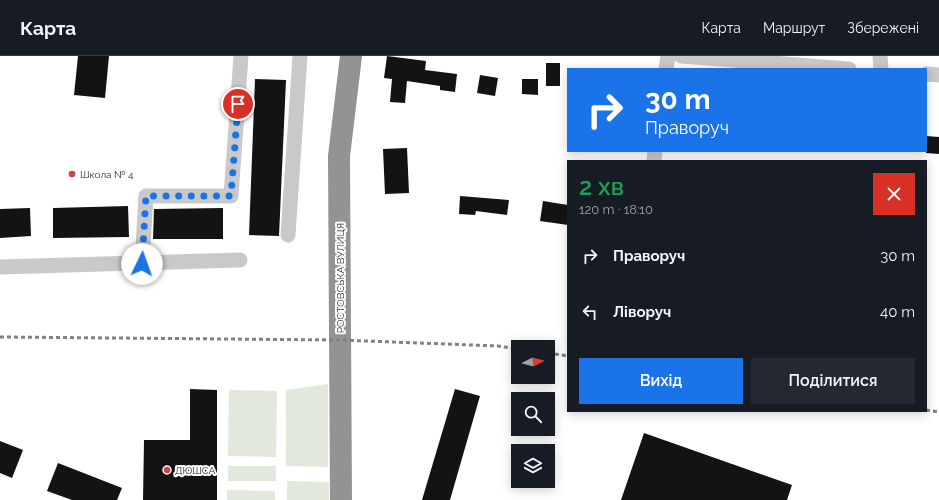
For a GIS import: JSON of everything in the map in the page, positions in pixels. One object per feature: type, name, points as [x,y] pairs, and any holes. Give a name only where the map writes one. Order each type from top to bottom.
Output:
[{"type":"highway","name":"РОСТОВСЬКА ВУЛИЦЯ","points":[[341,500],[339,156],[351,56]]},
{"type":"street","points":[[142,264],[146,196],[231,196],[241,56]]},
{"type":"street","points":[[288,235],[300,56]]},
{"type":"street","points":[[666,68],[668,56]]},
{"type":"street","points":[[681,56],[836,68]]},
{"type":"street","points":[[880,56],[881,68]]},
{"type":"street","points":[[927,74],[939,75]]},
{"type":"street","points":[[0,267],[240,260]]},
{"type":"shaded area","points":[[328,384],[328,467],[286,466],[286,390]]},
{"type":"shaded area","points":[[229,390],[277,391],[276,457],[228,456]]},
{"type":"shaded area","points":[[228,466],[276,466],[276,481],[228,481]]},
{"type":"shaded area","points":[[287,481],[329,482],[329,500],[287,500]]},
{"type":"shaded area","points":[[227,490],[275,491],[275,500],[227,500]]},
{"type":"building","points":[[78,56],[109,56],[105,98],[74,95]]},
{"type":"building","points":[[387,56],[426,61],[425,70],[457,74],[455,92],[440,90],[440,86],[407,81],[405,103],[390,102],[392,79],[384,78]]},
{"type":"building","points":[[546,63],[560,63],[560,86],[546,86]]},
{"type":"building","points":[[480,75],[498,78],[495,96],[477,93]]},
{"type":"building","points":[[255,79],[286,80],[279,236],[249,235]]},
{"type":"building","points":[[522,79],[538,79],[538,95],[522,94]]},
{"type":"building","points":[[927,136],[939,137],[939,154],[926,153]]},
{"type":"building","points":[[407,148],[409,193],[385,194],[383,149]]},
{"type":"building","points":[[460,196],[509,200],[507,215],[476,211],[475,215],[459,214]]},
{"type":"building","points":[[543,201],[567,205],[567,225],[540,221]]},
{"type":"building","points":[[128,206],[129,237],[53,238],[53,208]]},
{"type":"building","points":[[30,208],[31,236],[0,238],[0,209]]},
{"type":"building","points":[[223,208],[223,239],[153,239],[154,209]]},
{"type":"building","points":[[190,389],[217,390],[217,500],[143,500],[144,440],[190,440]]},
{"type":"building","points":[[455,389],[480,396],[450,500],[422,500]]},
{"type":"building","points":[[644,433],[792,485],[787,500],[621,500]]},
{"type":"building","points":[[0,441],[23,450],[12,478],[0,473]]},
{"type":"building","points":[[58,463],[122,488],[117,500],[72,500],[47,491]]},
{"type":"railway","points":[[0,337],[340,340],[498,346],[511,348]]},
{"type":"railway","points":[[555,354],[567,356]]},
{"type":"railway","points":[[927,410],[939,412]]},
{"type":"place","name":"Школа № 4","points":[[72,174]]},
{"type":"place","name":"ДЮШСА","points":[[167,470]]},
{"type":"route","points":[[142,264],[146,196],[231,196],[238,104]]}]
